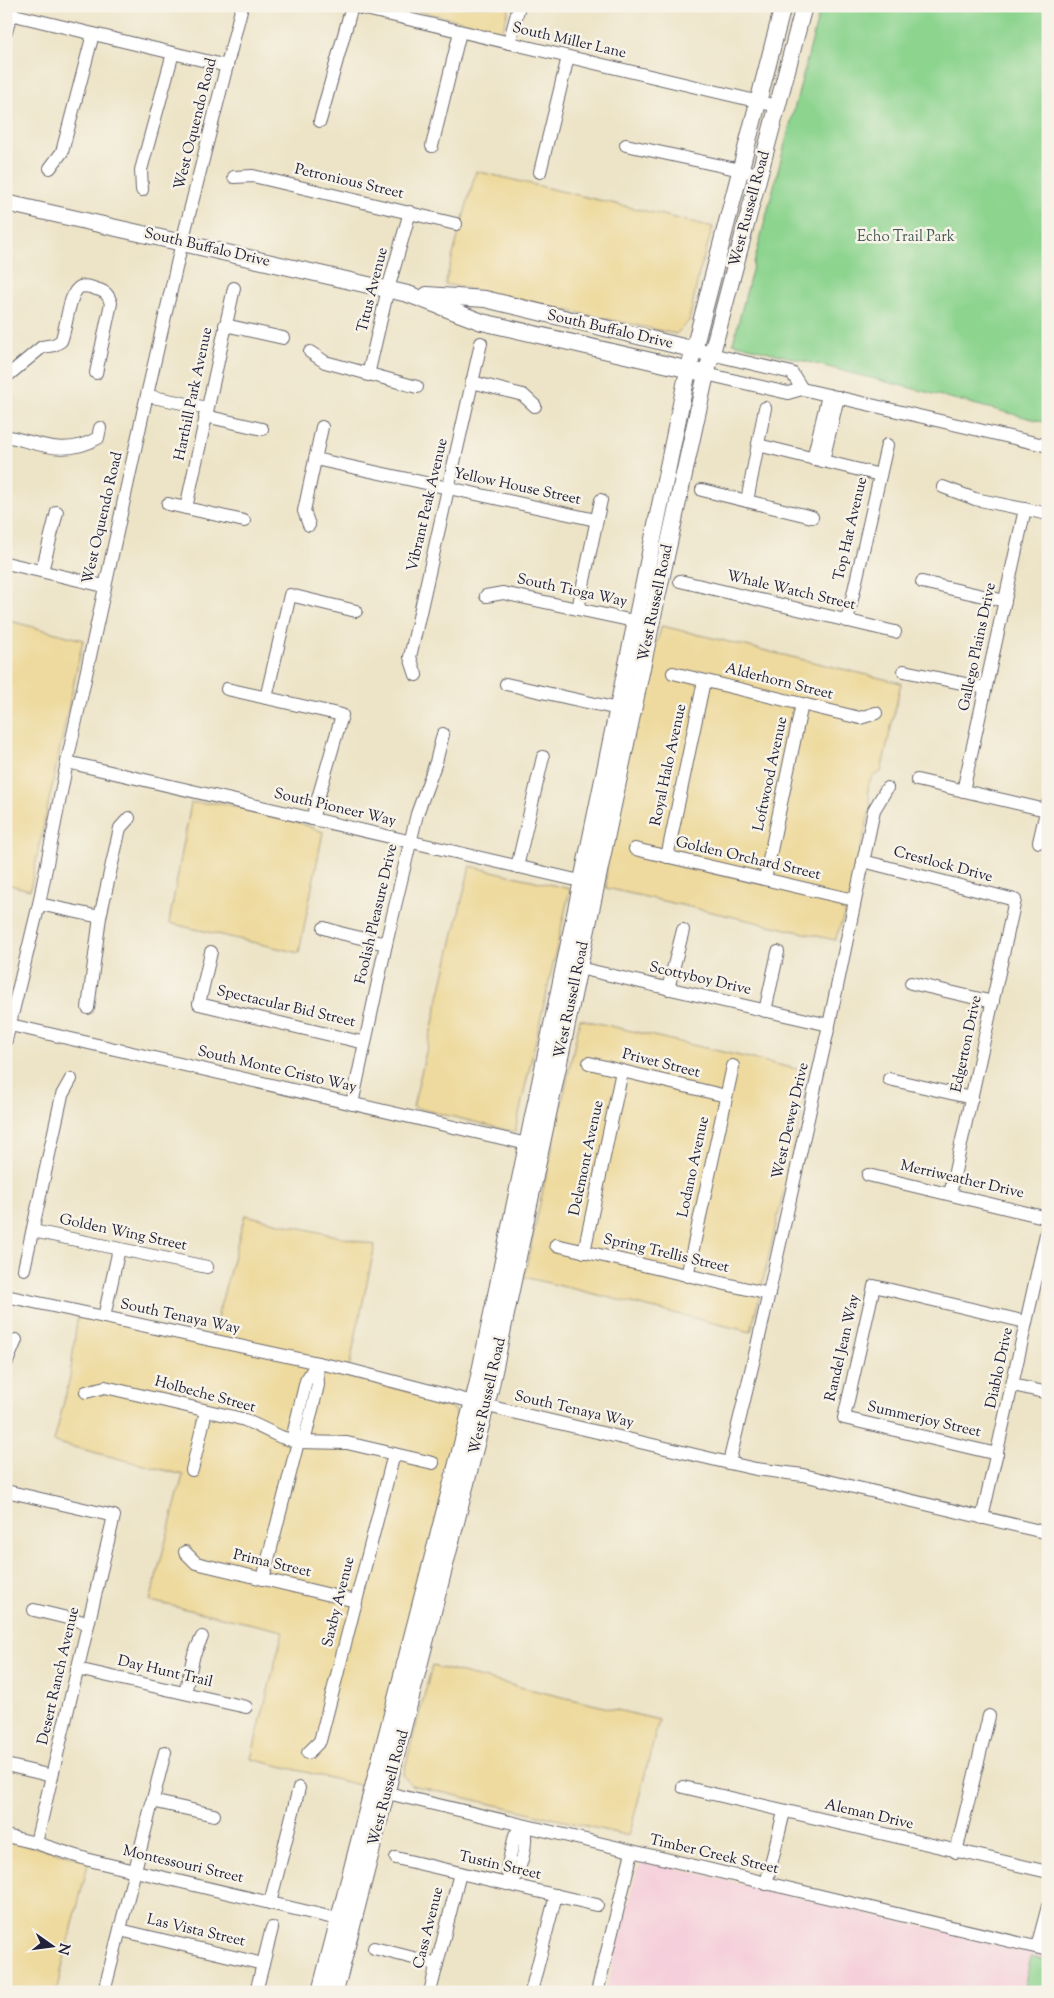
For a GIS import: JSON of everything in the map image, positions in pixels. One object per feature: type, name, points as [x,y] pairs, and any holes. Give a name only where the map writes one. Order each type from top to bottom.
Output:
[{"type":"main road","name":"West Russell Road","points":[[320,1992],[346,1921],[480,1404],[643,623],[693,350],[783,6]]},
{"type":"main road","name":"West Russell Road","points":[[589,883],[618,709],[643,623],[711,354],[804,6]]},
{"type":"main road","name":"South Buffalo Drive","points":[[6,203],[388,289],[408,294],[482,322],[706,374]]},
{"type":"main road","name":"South Buffalo Drive","points":[[408,294],[485,300],[711,354]]},
{"type":"main road","name":"West Russell Road","points":[[336,1992],[346,1921]]},
{"type":"street","name":"West Oquendo Road","points":[[6,1040],[8,1024],[39,904],[104,586],[182,242],[242,6]]},
{"type":"street","points":[[320,121],[352,6]]},
{"type":"street","name":"South Miller Lane","points":[[352,6],[777,106]]},
{"type":"street","points":[[508,43],[519,6]]},
{"type":"street","points":[[6,32],[9,13],[227,66]]},
{"type":"street","points":[[432,146],[460,32]]},
{"type":"street","points":[[50,168],[62,152],[93,34]]},
{"type":"street","points":[[142,190],[141,170],[173,53]]},
{"type":"street","points":[[540,172],[568,57]]},
{"type":"street","points":[[626,144],[759,174]]},
{"type":"street","name":"Petronious Street","points":[[234,177],[253,176],[456,224]]},
{"type":"street","name":"Titus Avenue","points":[[368,375],[388,289],[410,212]]},
{"type":"street","points":[[6,377],[42,347],[54,345],[61,341],[73,294],[80,287],[85,286],[104,290],[108,294],[111,303],[96,373]]},
{"type":"street","name":"Harthill Park Avenue","points":[[186,508],[234,288]]},
{"type":"street","points":[[226,325],[283,338]]},
{"type":"street","name":"Vibrant Peak Avenue","points":[[416,675],[410,657],[481,343]]},
{"type":"street","points":[[310,352],[325,362],[417,387]]},
{"type":"street","name":"South Buffalo Drive","points":[[711,354],[792,373],[802,389]]},
{"type":"street","name":"South Buffalo Drive","points":[[706,374],[788,393],[802,389],[1048,446]]},
{"type":"street","points":[[472,382],[523,395],[535,406]]},
{"type":"street","points":[[148,396],[262,429]]},
{"type":"street","points":[[818,460],[833,396]]},
{"type":"street","points":[[747,501],[765,408]]},
{"type":"street","points":[[309,525],[304,511],[322,426]]},
{"type":"street","points":[[6,436],[63,449],[76,448],[98,438],[100,428]]},
{"type":"street","points":[[758,444],[880,475]]},
{"type":"street","name":"Top Hat Avenue","points":[[847,621],[887,445]]},
{"type":"street","name":"Yellow House Street","points":[[315,459],[596,520]]},
{"type":"street","points":[[943,487],[975,499],[1048,514]]},
{"type":"street","points":[[702,490],[812,517]]},
{"type":"street","points":[[578,609],[601,500]]},
{"type":"street","points":[[168,504],[244,521]]},
{"type":"street","name":"Gallego Plains Drive","points":[[963,791],[1024,509]]},
{"type":"street","points":[[42,572],[57,512]]},
{"type":"street","points":[[6,563],[104,586]]},
{"type":"street","name":"Whale Watch Street","points":[[680,582],[895,632]]},
{"type":"street","points":[[922,582],[1004,601]]},
{"type":"street","name":"South Tioga Way","points":[[486,596],[503,593],[643,623]]},
{"type":"street","points":[[266,698],[290,595],[356,611]]},
{"type":"street","points":[[904,671],[985,688]]},
{"type":"street","name":"Alderhorn Street","points":[[673,673],[860,718],[876,713]]},
{"type":"street","name":"Royal Halo Avenue","points":[[667,856],[704,680]]},
{"type":"street","points":[[506,684],[618,709]]},
{"type":"street","points":[[227,689],[342,715],[312,819]]},
{"type":"street","name":"Loftwood Avenue","points":[[765,879],[802,704]]},
{"type":"street","name":"Foolish Pleasure Drive","points":[[352,1104],[410,842],[443,734]]},
{"type":"street","points":[[517,867],[543,756]]},
{"type":"street","name":"South Pioneer Way","points":[[67,762],[589,883]]},
{"type":"street","points":[[917,780],[1047,807],[1039,842]]},
{"type":"street","name":"West Dewey Drive","points":[[729,1463],[829,1025],[874,810],[887,788]]},
{"type":"street","points":[[88,1008],[100,917],[120,828],[129,818]]},
{"type":"street","name":"Golden Orchard Street","points":[[635,849],[854,900]]},
{"type":"street","name":"Crestlock Drive","points":[[863,861],[1015,900]]},
{"type":"street","name":"Edgerton Drive","points":[[950,1194],[1015,900]]},
{"type":"street","points":[[39,904],[100,917]]},
{"type":"street","points":[[324,928],[386,944]]},
{"type":"street","points":[[668,989],[683,930]]},
{"type":"street","name":"Spectacular Bid Street","points":[[211,952],[199,1004],[365,1043]]},
{"type":"street","points":[[765,1011],[778,952]]},
{"type":"street","name":"Scottyboy Drive","points":[[572,967],[829,1025]]},
{"type":"street","points":[[910,983],[992,1002]]},
{"type":"street","name":"South Monte Cristo Way","points":[[8,1024],[534,1145]]},
{"type":"street","name":"Privet Street","points":[[589,1063],[726,1096]]},
{"type":"street","name":"Lodano Avenue","points":[[687,1276],[733,1066]]},
{"type":"street","name":"Delemont Avenue","points":[[584,1252],[622,1071]]},
{"type":"street","points":[[24,1269],[62,1096],[71,1078]]},
{"type":"street","points":[[889,1078],[972,1098]]},
{"type":"street","name":"Merriweather Drive","points":[[868,1175],[1048,1218]]},
{"type":"street","name":"Diablo Drive","points":[[982,1518],[1048,1225]]},
{"type":"street","name":"Golden Wing Street","points":[[33,1231],[207,1267]]},
{"type":"street","name":"Spring Trellis Street","points":[[556,1245],[769,1294]]},
{"type":"street","points":[[104,1317],[119,1249]]},
{"type":"street","name":"Randel Jean Way","points":[[844,1418],[874,1286],[1026,1322]]},
{"type":"street","name":"South Tenaya Way","points":[[6,1296],[317,1363],[729,1463],[803,1476],[1048,1533]]},
{"type":"street","points":[[6,1364],[16,1340]]},
{"type":"street","points":[[263,1578],[298,1442],[306,1434],[314,1403],[318,1385],[317,1363]]},
{"type":"street","points":[[1013,1385],[1048,1392]]},
{"type":"street","name":"Holbeche Street","points":[[86,1392],[105,1387],[245,1420],[281,1438],[298,1442],[347,1443],[433,1463]]},
{"type":"street","points":[[192,1470],[206,1410]]},
{"type":"street","name":"Summerjoy Street","points":[[844,1418],[997,1454]]},
{"type":"street","name":"Saxby Avenue","points":[[308,1753],[320,1741],[394,1454]]},
{"type":"street","name":"Desert Ranch Avenue","points":[[6,1491],[114,1516],[36,1843]]},
{"type":"street","name":"Prima Street","points":[[185,1552],[196,1563],[356,1600]]},
{"type":"street","points":[[34,1610],[88,1624]]},
{"type":"street","points":[[185,1693],[194,1654],[202,1637]]},
{"type":"street","name":"Day Hunt Trail","points":[[77,1668],[246,1707]]},
{"type":"street","points":[[956,1852],[989,1716]]},
{"type":"street","points":[[104,1992],[165,1752]]},
{"type":"street","points":[[6,1765],[52,1776]]},
{"type":"street","points":[[270,1902],[298,1788]]},
{"type":"street","name":"Aleman Drive","points":[[683,1788],[1048,1872]]},
{"type":"street","name":"Timber Creek Street","points":[[380,1791],[1043,1949]]},
{"type":"street","points":[[152,1801],[214,1815]]},
{"type":"street","points":[[766,1884],[784,1812]]},
{"type":"street","points":[[511,1884],[507,1869],[516,1835],[524,1826]]},
{"type":"street","name":"Montessouri Street","points":[[6,1836],[36,1843],[89,1860],[346,1921]]},
{"type":"street","points":[[597,1992],[632,1852]]},
{"type":"street","name":"Tustin Street","points":[[396,1858],[597,1905]]},
{"type":"street","name":"Cass Avenue","points":[[430,1992],[460,1873]]},
{"type":"street","points":[[531,1992],[556,1895]]},
{"type":"street","points":[[1043,1949],[1048,1906]]},
{"type":"street","points":[[256,1992],[272,1928]]},
{"type":"street","name":"Las Vista Street","points":[[120,1930],[263,1964]]},
{"type":"street","points":[[374,1948],[437,1964]]},
{"type":"shaded area","points":[[648,1862],[1048,1956],[1048,1992],[606,1992],[637,1870],[642,1863]]},
{"type":"green space","name":"Echo Trail Park","points":[[821,6],[1048,6],[1048,423],[733,343]]},
{"type":"green space","points":[[1031,1957],[1048,1961],[1048,1992],[1023,1992]]},
{"type":"sand","points":[[398,6],[510,6],[502,31]]},
{"type":"sand","points":[[476,171],[713,227],[699,273],[689,321],[676,334],[445,284]]},
{"type":"sand","points":[[6,620],[83,640],[30,890],[6,884]]},
{"type":"sand","points":[[662,626],[901,683],[881,772],[870,781],[869,795],[871,805],[848,905],[835,940],[606,888],[607,850],[639,696]]},
{"type":"sand","points":[[191,803],[222,803],[292,820],[323,832],[299,953],[169,923]]},
{"type":"sand","points":[[470,866],[570,889],[515,1132],[413,1107]]},
{"type":"sand","points":[[580,1019],[805,1071],[804,1104],[751,1332],[524,1277]]},
{"type":"sand","points":[[245,1215],[375,1245],[347,1377],[424,1395],[454,1410],[460,1422],[389,1726],[363,1786],[251,1759],[283,1631],[150,1601],[183,1475],[54,1442],[70,1377],[78,1311],[211,1340]]},
{"type":"sand","points":[[432,1666],[659,1720],[629,1836],[411,1785],[403,1775]]},
{"type":"sand","points":[[6,1840],[89,1860],[56,1992],[6,1992]]}]
